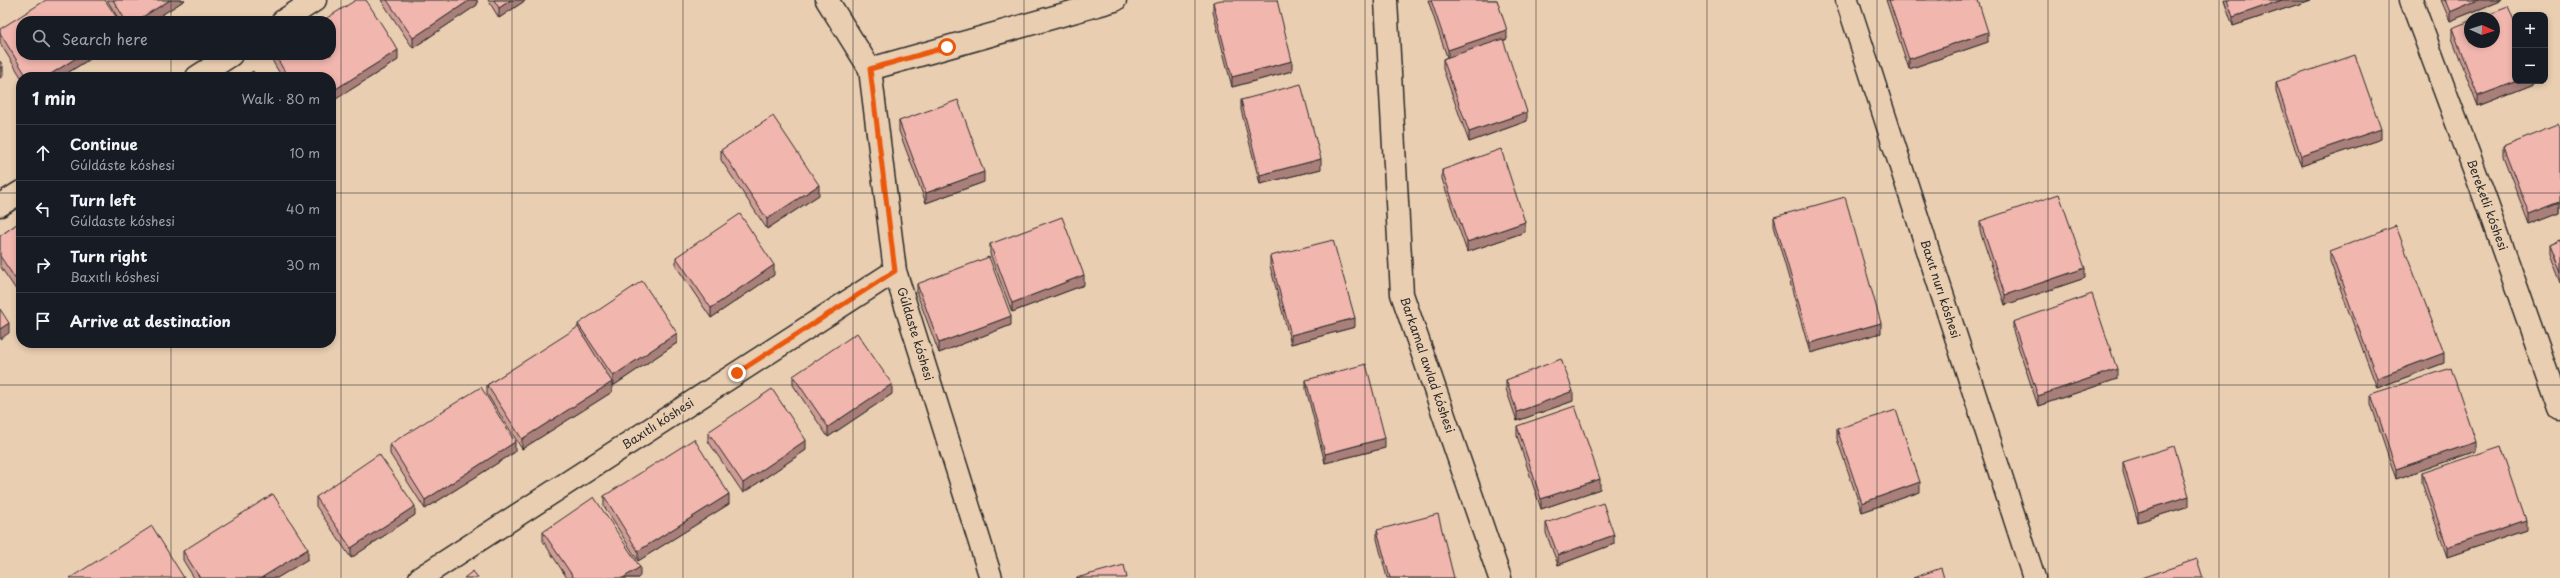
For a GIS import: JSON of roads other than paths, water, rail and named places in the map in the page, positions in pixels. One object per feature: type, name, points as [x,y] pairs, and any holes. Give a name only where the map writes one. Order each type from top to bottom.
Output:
[{"type":"street","points":[[291,16],[315,0]]},
{"type":"street","name":"Gúldaste kóshesi","points":[[827,0],[870,69],[895,271],[991,578]]},
{"type":"street","points":[[870,69],[1116,0]]},
{"type":"street","name":"Barkamal awlad kóshesi","points":[[1386,0],[1402,294],[1500,578]]},
{"type":"street","name":"Baxıt nurı kóshesi","points":[[1847,0],[2034,578]]},
{"type":"street","name":"Bereketli kóshesi","points":[[2411,0],[2483,193],[2560,410]]},
{"type":"street","points":[[205,72],[223,60]]},
{"type":"street","points":[[0,205],[16,195]]},
{"type":"street","name":"Baxıtlı kóshesi","points":[[420,578],[895,271]]}]
